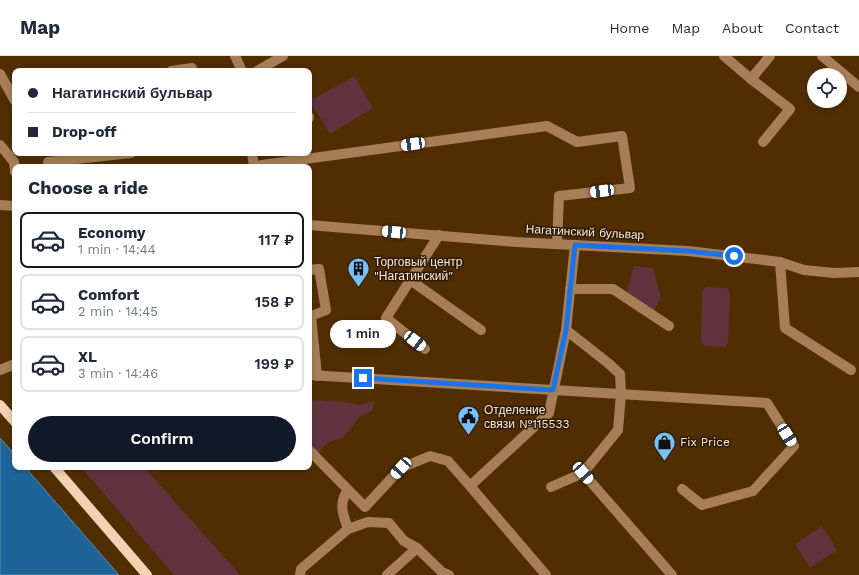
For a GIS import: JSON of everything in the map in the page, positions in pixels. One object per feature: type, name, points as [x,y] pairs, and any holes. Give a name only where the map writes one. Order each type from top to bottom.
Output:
[{"type":"main road","points":[[0,405],[12,419]]},
{"type":"main road","points":[[57,470],[147,575]]},
{"type":"street","points":[[235,56],[241,68]]},
{"type":"street","points":[[262,68],[283,56]]},
{"type":"street","points":[[724,56],[790,109],[763,142]]},
{"type":"street","points":[[751,79],[770,56]]},
{"type":"street","points":[[822,56],[859,87]]},
{"type":"street","points":[[0,74],[12,94]]},
{"type":"street","points":[[275,164],[547,126],[577,142],[622,136],[630,188],[559,196],[557,244]]},
{"type":"street","points":[[0,145],[14,164]]},
{"type":"street","points":[[47,161],[100,156]]},
{"type":"street","points":[[0,206],[12,206]]},
{"type":"street","name":"Нагатинский бульвар","points":[[312,225],[557,244],[688,251],[780,262],[804,270],[834,273],[859,272]]},
{"type":"street","points":[[425,349],[386,318],[439,235]]},
{"type":"street","points":[[470,486],[549,413],[566,330],[575,245]]},
{"type":"street","points":[[780,262],[785,328],[850,370]]},
{"type":"street","points":[[312,270],[320,269],[326,310],[312,315]]},
{"type":"street","points":[[410,280],[481,330]]},
{"type":"street","points":[[570,289],[613,289],[669,326]]},
{"type":"street","points":[[551,488],[583,473],[618,430],[621,394],[620,374],[566,330]]},
{"type":"street","points":[[312,356],[313,376],[767,403],[794,446],[753,491],[702,506],[682,488]]},
{"type":"street","points":[[0,365],[12,365]]},
{"type":"street","points":[[0,370],[12,366]]},
{"type":"street","points":[[312,453],[365,507],[401,468],[430,456],[448,461],[546,575]]},
{"type":"street","points":[[583,473],[672,575]]},
{"type":"street","points":[[348,490],[344,496],[342,512],[348,529]]},
{"type":"street","points":[[300,575],[301,569],[348,529],[368,522],[389,523],[404,541],[417,548],[445,575]]},
{"type":"street","points":[[387,575],[417,548]]},
{"type":"shaded area","points":[[354,76],[373,108],[330,134],[312,104],[312,100]]},
{"type":"shaded area","points":[[634,266],[653,268],[661,298],[654,311],[627,292]]},
{"type":"shaded area","points":[[706,287],[727,288],[730,293],[728,342],[725,347],[705,346],[701,342],[702,291]]},
{"type":"shaded area","points":[[312,400],[344,402],[359,405],[375,401],[372,411],[360,416],[344,437],[327,443],[312,459]]},
{"type":"shaded area","points":[[84,470],[147,470],[240,575],[174,575]]},
{"type":"shaded area","points":[[822,526],[837,550],[810,568],[795,544]]},
{"type":"water","points":[[0,438],[12,452],[12,470],[28,470],[119,575],[0,575]]},
{"type":"place","name":"Торговый центр \"Нагатинский\"","points":[[358,288]]},
{"type":"place","name":"Отделение связи №115533","points":[[469,436]]},
{"type":"place","name":"Fix Price","points":[[665,462]]},
{"type":"route","points":[[363,378],[553,390],[566,330],[575,245],[688,251],[734,256]]}]
